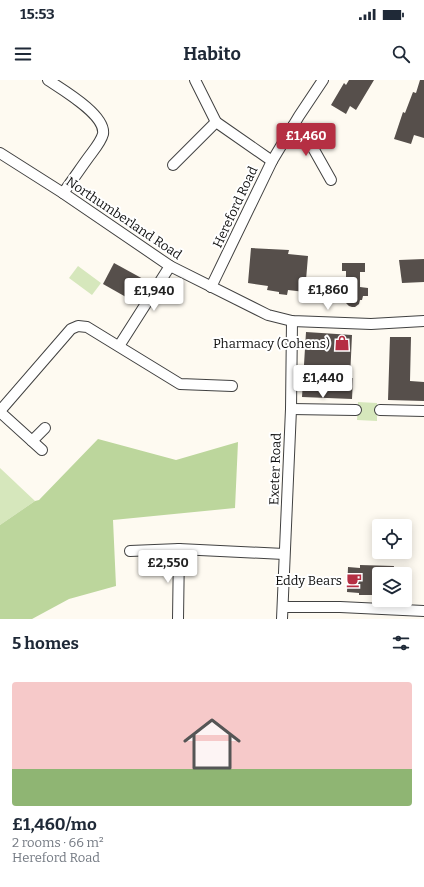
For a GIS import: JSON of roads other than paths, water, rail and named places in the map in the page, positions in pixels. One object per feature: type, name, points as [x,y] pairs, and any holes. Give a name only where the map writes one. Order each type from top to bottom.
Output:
[{"type":"street","points":[[195,80],[216,122],[272,160]]},
{"type":"street","name":"Hereford Road","points":[[211,287],[272,160],[323,80]]},
{"type":"street","points":[[51,81],[87,107],[96,116],[102,126],[103,135],[97,146],[63,193]]},
{"type":"street","points":[[173,165],[216,122]]},
{"type":"street","points":[[293,126],[313,148],[331,180]]},
{"type":"street","name":"Northumberland Road","points":[[0,153],[63,193],[170,266],[268,315],[292,321],[371,324],[424,321]]},
{"type":"street","points":[[119,346],[170,266]]},
{"type":"street","name":"Exeter Road","points":[[282,619],[291,409],[292,321]]},
{"type":"street","points":[[42,450],[0,412],[71,329],[78,326],[87,327],[180,384],[232,386]]},
{"type":"street","points":[[291,409],[356,410]]},
{"type":"street","points":[[380,410],[424,411]]},
{"type":"street","points":[[32,441],[45,428]]},
{"type":"street","points":[[178,619],[180,549]]},
{"type":"street","points":[[130,551],[180,549],[284,554]]},
{"type":"street","points":[[283,606],[423,609]]},
{"type":"place","name":"Pharmacy (Cohens)","points":[[342,343]]},
{"type":"place","name":"Eddy Bears","points":[[354,580]]}]
